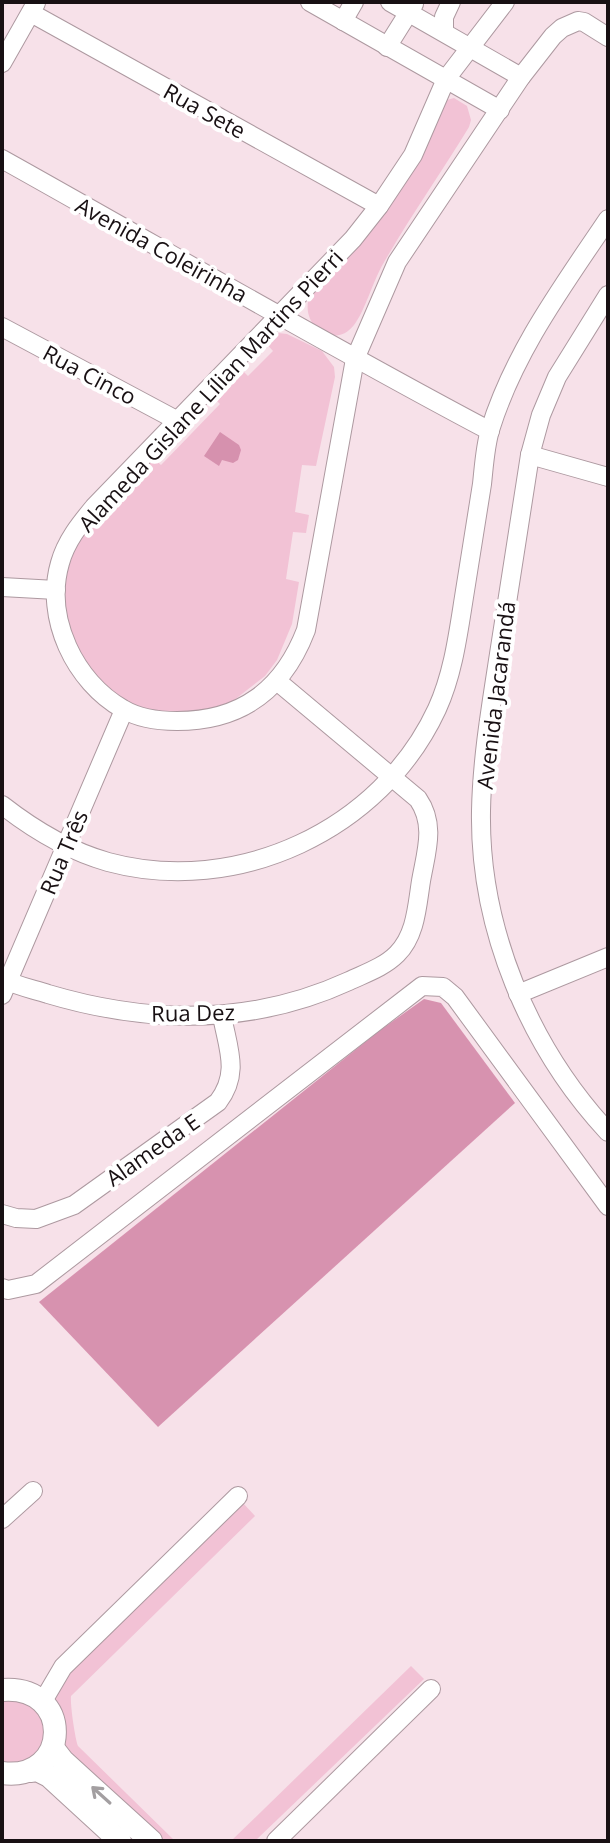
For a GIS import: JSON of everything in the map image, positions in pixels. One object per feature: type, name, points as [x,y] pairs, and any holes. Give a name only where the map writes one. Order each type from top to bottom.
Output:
[{"type":"street","points":[[310,2],[500,110]]},
{"type":"street","points":[[343,21],[354,2]]},
{"type":"street","points":[[390,2],[412,7],[444,32],[521,77]]},
{"type":"street","points":[[444,32],[444,17],[451,2]]},
{"type":"street","name":"Alameda Gislane Lílian Martins Pierri","points":[[505,2],[446,79],[413,155],[353,239],[80,524],[68,543],[60,564],[56,590],[58,615],[66,644],[78,668],[96,688],[124,710],[169,721],[219,717],[260,698],[277,681],[298,650],[306,630],[355,359],[397,262],[521,77],[553,36],[572,23],[584,22],[608,37]]},
{"type":"street","points":[[2,63],[34,7]]},
{"type":"street","name":"Rua Sete","points":[[34,7],[379,206]]},
{"type":"street","points":[[387,47],[412,7]]},
{"type":"street","name":"Avenida Coleirinha","points":[[2,159],[355,359],[490,431]]},
{"type":"street","points":[[2,805],[65,846],[107,862],[151,870],[196,871],[240,866],[283,853],[323,833],[359,807],[391,776],[437,710],[450,672],[490,431],[517,364],[544,313],[608,219]]},
{"type":"street","name":"Avenida Jacarandá","points":[[608,295],[557,377],[541,415],[530,455],[483,753],[481,814],[485,875],[498,937],[518,994],[540,1039],[566,1081],[608,1132]]},
{"type":"street","name":"Rua Cinco","points":[[5,336],[178,421]]},
{"type":"street","points":[[530,455],[608,477]]},
{"type":"street","points":[[2,587],[56,590]]},
{"type":"street","points":[[277,681],[391,776]]},
{"type":"street","name":"Rua Três","points":[[4,985],[124,710]]},
{"type":"street","name":"Rua Dez","points":[[4,985],[121,1011],[168,1017],[222,1016],[330,990],[381,966],[404,946],[413,927],[429,835],[425,810],[418,799],[391,776]]},
{"type":"street","points":[[518,994],[608,957]]},
{"type":"street","points":[[5,1289],[36,1284],[422,986],[443,987],[455,997],[608,1206]]},
{"type":"street","name":"Alameda E","points":[[2,1214],[36,1219],[74,1205],[218,1102],[226,1091],[232,1070],[222,1016]]},
{"type":"street","points":[[2,1519],[33,1491]]},
{"type":"street","points":[[43,1701],[63,1667],[238,1496]]},
{"type":"street","points":[[2,1690],[17,1689],[31,1693],[43,1701],[53,1715],[56,1732],[53,1748],[44,1762],[30,1771]]},
{"type":"street","points":[[276,1841],[431,1689]]},
{"type":"street","points":[[53,1748],[63,1761],[151,1841]]},
{"type":"street","points":[[2,1773],[13,1775],[37,1770],[49,1776],[120,1841]]},
{"type":"shaded area","points":[[454,98],[467,106],[471,120],[469,127],[383,264],[354,325],[337,336],[320,331],[309,316],[310,295],[443,101]]},
{"type":"shaded area","points":[[278,333],[287,334],[322,351],[334,367],[335,377],[316,466],[302,465],[295,512],[309,515],[306,533],[293,532],[286,579],[299,582],[292,624],[277,660],[265,676],[233,701],[215,709],[176,715],[137,707],[119,698],[76,656],[60,599],[74,541],[150,455],[161,465],[220,404],[210,394],[238,366],[248,376],[273,351],[263,340]]},
{"type":"shaded area","points":[[220,432],[239,445],[241,450],[238,460],[233,463],[222,460],[219,466],[204,456]]},
{"type":"shaded area","points":[[424,999],[441,1003],[515,1103],[158,1427],[39,1302],[379,1031]]},
{"type":"shaded area","points":[[243,1503],[255,1516],[71,1696],[78,1746],[175,1841],[159,1841],[61,1751],[53,1707],[54,1689]]},
{"type":"shaded area","points":[[411,1666],[424,1679],[255,1841],[231,1841]]},
{"type":"shaded area","points":[[2,1696],[43,1709],[48,1741],[27,1765],[2,1765]]}]
